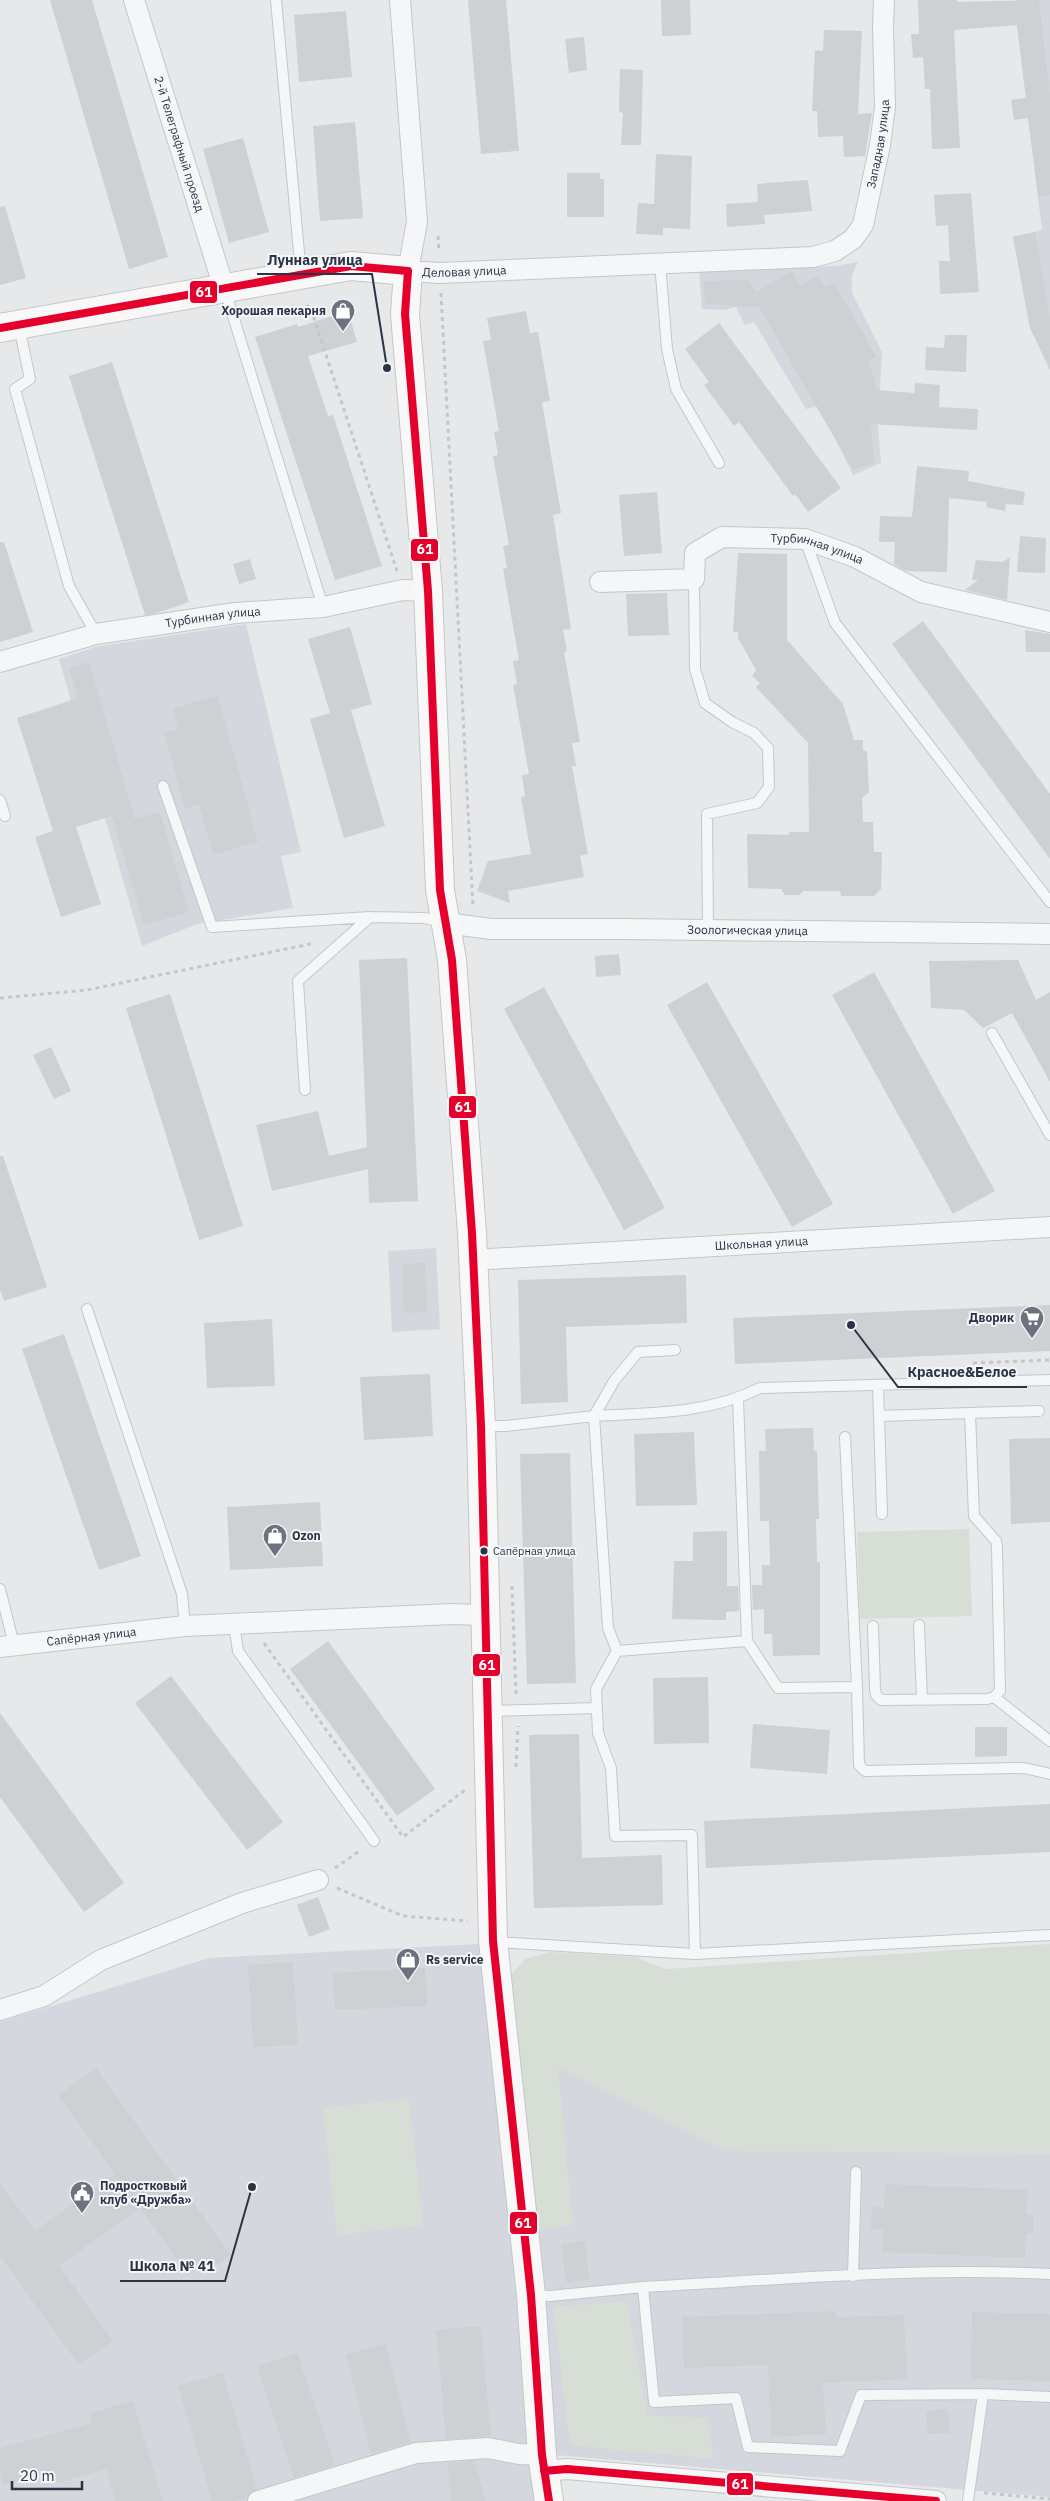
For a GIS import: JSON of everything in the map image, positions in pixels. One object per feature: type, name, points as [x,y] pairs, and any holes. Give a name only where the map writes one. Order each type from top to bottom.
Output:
[{"type":"street","name":"2-й Телеграфный проезд","points":[[134,0],[224,288]]},
{"type":"street","points":[[400,0],[417,222],[408,271],[404,314],[415,590],[440,890],[454,980],[472,1260],[481,1426],[493,1941],[531,2296],[543,2463],[549,2501]]},
{"type":"street","name":"Западная улица","points":[[813,257],[835,251],[852,239],[863,225],[880,146],[885,106],[882,27],[884,0]]},
{"type":"street","name":"Деловая улица","points":[[9,326],[351,266],[440,273],[813,257]]},
{"type":"street","name":"Турбинная улица","points":[[694,579],[695,553],[722,537],[805,539],[855,557],[921,592],[1050,622]]},
{"type":"street","points":[[600,582],[694,579]]},
{"type":"street","name":"Турбинная улица","points":[[0,662],[96,634],[235,614],[323,607],[415,590]]},
{"type":"street","name":"Зоологическая улица","points":[[446,923],[491,929],[1050,934]]},
{"type":"street","name":"Школьная улица","points":[[472,1260],[1050,1227]]},
{"type":"street","name":"Сапёрная улица","points":[[7,1646],[185,1626],[452,1614],[484,1615]]},
{"type":"street","points":[[0,2010],[44,1996],[101,1960],[242,1903],[318,1880]]},
{"type":"street","points":[[258,2501],[416,2452],[488,2448],[519,2454],[567,2469],[936,2501]]},
{"type":"lane","points":[[276,0],[302,275]]},
{"type":"lane","points":[[660,263],[667,349],[676,389],[719,464]]},
{"type":"lane","points":[[224,288],[323,607]]},
{"type":"lane","points":[[9,326],[30,379],[15,390],[68,586],[96,634]]},
{"type":"lane","points":[[805,539],[835,623],[1050,902]]},
{"type":"lane","points":[[694,579],[695,668],[705,702],[732,722],[754,733],[768,748],[769,787],[757,803],[707,814],[708,930]]},
{"type":"lane","points":[[163,786],[212,927],[370,917],[424,918],[446,923]]},
{"type":"lane","points":[[0,800],[5,816]]},
{"type":"lane","points":[[305,1090],[298,981],[370,917]]},
{"type":"lane","points":[[992,1033],[1050,1135]]},
{"type":"lane","points":[[87,1309],[182,1594],[185,1626]]},
{"type":"lane","points":[[617,1651],[608,1628],[594,1416],[614,1381],[638,1352],[675,1350]]},
{"type":"lane","points":[[481,1426],[506,1426],[594,1416],[696,1410],[738,1399],[760,1388],[1050,1380]]},
{"type":"lane","points":[[878,1385],[882,1514]]},
{"type":"lane","points":[[738,1399],[747,1641],[778,1688],[857,1687]]},
{"type":"lane","points":[[879,1416],[1039,1412]]},
{"type":"lane","points":[[970,1414],[974,1516],[996,1540],[997,1547],[1001,1685],[1000,1691],[994,1697]]},
{"type":"lane","points":[[845,1437],[859,1765],[865,1771],[1024,1768],[1050,1774]]},
{"type":"lane","points":[[0,1589],[7,1646]]},
{"type":"lane","points":[[234,1624],[238,1651],[374,1841]]},
{"type":"lane","points":[[920,1625],[922,1700]]},
{"type":"lane","points":[[873,1626],[876,1695],[881,1700],[994,1697],[1050,1741]]},
{"type":"lane","points":[[617,1651],[747,1641]]},
{"type":"lane","points":[[617,1651],[596,1689],[598,1732],[611,1768],[615,1836],[692,1834],[695,1954]]},
{"type":"lane","points":[[487,1711],[596,1708]]},
{"type":"lane","points":[[493,1941],[695,1954],[1050,1935]]},
{"type":"lane","points":[[853,2276],[856,2172]]},
{"type":"lane","points":[[531,2296],[550,2296],[643,2287],[853,2276],[1010,2272],[1050,2274]]},
{"type":"lane","points":[[643,2287],[654,2402],[736,2398],[748,2447],[840,2451],[861,2395],[983,2394],[1050,2397]]},
{"type":"lane","points":[[968,2501],[983,2394]]},
{"type":"path","points":[[440,273],[474,927]]},
{"type":"path","points":[[233,317],[310,306],[415,590]]},
{"type":"path","points":[[0,998],[87,990],[348,936]]},
{"type":"path","points":[[512,1583],[517,1710],[516,1774]]},
{"type":"path","points":[[255,1623],[256,1633],[403,1837],[468,1788]]},
{"type":"path","points":[[318,1880],[374,1841]]},
{"type":"path","points":[[318,1880],[403,1916],[469,1921]]},
{"type":"shaded area","points":[[1016,0],[1050,0],[1050,364],[1030,328],[1013,237],[1042,230],[1016,16]]},
{"type":"shaded area","points":[[858,262],[852,275],[852,293],[882,352],[878,426],[881,463],[853,475],[819,406],[806,409],[754,322],[745,325],[736,307],[724,310],[702,309],[699,272],[836,266]]},
{"type":"shaded area","points":[[246,624],[301,852],[281,856],[293,908],[197,924],[142,946],[59,659],[95,647]]},
{"type":"shaded area","points":[[436,1248],[440,1329],[392,1332],[388,1251]]},
{"type":"shaded area","points":[[969,1529],[972,1616],[860,1619],[857,1532]]},
{"type":"shaded area","points":[[479,1944],[538,2501],[0,2501],[0,2022],[209,1958]]},
{"type":"shaded area","points":[[1050,1944],[1050,2154],[724,2151],[558,2068],[573,2225],[533,2229],[510,1976],[525,1959],[550,1952],[635,1957],[666,1969]]},
{"type":"shaded area","points":[[1050,2000],[1050,2497],[555,2455],[516,2040]]},
{"type":"shaded area","points":[[409,2099],[423,2225],[337,2235],[323,2108]]},
{"type":"shaded area","points":[[627,2301],[647,2415],[707,2418],[714,2459],[570,2445],[553,2307]]},
{"type":"building","points":[[50,0],[92,0],[168,257],[129,269]]},
{"type":"building","points":[[468,0],[506,0],[519,151],[481,154]]},
{"type":"building","points":[[661,0],[690,0],[691,35],[662,36]]},
{"type":"building","points":[[918,0],[957,0],[957,2],[1039,0],[1050,96],[1050,195],[1038,196],[1028,118],[1014,120],[1011,100],[1026,98],[1017,25],[954,30],[960,148],[932,149],[930,89],[925,89],[923,57],[913,58],[911,34],[919,34]]},
{"type":"building","points":[[346,11],[352,77],[299,82],[294,15]]},
{"type":"building","points":[[824,30],[862,31],[858,114],[872,113],[865,156],[844,157],[843,136],[818,137],[817,111],[812,111],[815,50],[823,51]]},
{"type":"building","points":[[584,37],[587,70],[569,73],[565,39]]},
{"type":"building","points":[[620,69],[643,70],[641,145],[621,145],[623,113],[619,112]]},
{"type":"building","points":[[355,122],[363,218],[320,221],[313,126]]},
{"type":"building","points":[[243,138],[269,232],[229,243],[203,149]]},
{"type":"building","points":[[656,154],[692,156],[690,229],[663,228],[663,235],[636,234],[638,203],[654,204]]},
{"type":"building","points":[[567,173],[600,173],[600,179],[604,179],[604,217],[567,217]]},
{"type":"building","points":[[808,180],[812,211],[764,215],[765,224],[727,227],[726,204],[758,202],[757,184]]},
{"type":"building","points":[[971,193],[979,292],[940,294],[939,261],[950,261],[948,225],[936,226],[934,195]]},
{"type":"building","points":[[5,206],[26,278],[0,285],[0,207]]},
{"type":"building","points":[[1035,232],[1050,318],[1050,370],[1030,328],[1013,237]]},
{"type":"building","points":[[792,271],[800,285],[818,276],[824,287],[834,283],[876,356],[869,361],[877,390],[914,393],[915,383],[940,385],[939,407],[978,409],[977,430],[871,424],[874,463],[853,470],[759,307],[705,304],[703,282],[748,279],[756,292]]},
{"type":"building","points":[[348,311],[357,342],[308,356],[328,416],[333,415],[382,566],[335,580],[255,337],[297,324],[298,327]]},
{"type":"building","points":[[526,311],[530,333],[538,332],[550,401],[542,402],[561,513],[553,515],[571,629],[563,630],[567,651],[564,652],[580,742],[572,743],[576,766],[572,766],[588,854],[580,856],[584,877],[508,891],[510,903],[477,891],[488,861],[531,854],[521,797],[525,796],[522,775],[529,774],[513,685],[517,684],[513,661],[519,660],[503,569],[507,568],[503,546],[509,545],[493,456],[498,455],[494,432],[499,431],[483,341],[491,340],[487,318]]},
{"type":"building","points":[[719,323],[841,488],[808,512],[795,494],[793,496],[739,422],[734,426],[704,385],[709,382],[685,349]]},
{"type":"building","points":[[945,335],[967,335],[966,372],[925,370],[926,347],[944,348]]},
{"type":"building","points":[[112,362],[189,602],[145,615],[69,376]]},
{"type":"building","points":[[917,466],[969,471],[968,481],[1025,492],[1023,505],[1006,504],[1005,511],[986,507],[987,502],[949,498],[947,572],[906,571],[894,564],[895,542],[879,542],[880,516],[912,517]]},
{"type":"building","points":[[657,492],[662,553],[624,556],[619,495]]},
{"type":"building","points":[[1020,536],[1046,538],[1045,573],[1017,572]]},
{"type":"building","points":[[0,542],[4,542],[33,632],[0,642]]},
{"type":"building","points":[[738,553],[787,554],[787,640],[843,704],[854,740],[863,740],[863,750],[867,752],[869,792],[862,798],[863,822],[873,822],[874,852],[882,852],[881,889],[874,896],[841,896],[840,891],[803,891],[800,895],[785,895],[781,889],[748,888],[747,834],[789,835],[789,832],[809,832],[808,743],[756,687],[760,683],[752,676],[756,670],[738,638],[738,632],[733,632]]},
{"type":"building","points":[[1010,557],[1007,600],[965,590],[978,580],[972,580],[976,560],[1003,562]]},
{"type":"building","points":[[250,559],[256,579],[239,584],[233,564]]},
{"type":"building","points":[[667,593],[669,635],[628,636],[626,594]]},
{"type":"building","points":[[923,621],[1050,794],[1050,859],[892,644]]},
{"type":"building","points":[[350,627],[372,704],[351,710],[385,826],[344,838],[310,719],[330,713],[308,639]]},
{"type":"building","points":[[1025,630],[1050,634],[1050,652],[1026,652]]},
{"type":"building","points":[[89,662],[135,819],[160,812],[189,912],[144,925],[112,816],[76,827],[101,904],[61,917],[35,837],[53,831],[17,718],[78,698],[69,668]]},
{"type":"building","points":[[218,696],[258,842],[213,855],[199,805],[185,809],[164,732],[178,729],[173,708]]},
{"type":"building","points":[[619,954],[621,975],[596,977],[595,956]]},
{"type":"building","points":[[407,958],[418,1201],[369,1203],[368,1169],[272,1191],[256,1125],[318,1111],[329,1156],[367,1147],[359,960]]},
{"type":"building","points":[[1018,960],[1036,1000],[1050,992],[1050,1082],[1012,1013],[983,1028],[964,1010],[931,1008],[929,961]]},
{"type":"building","points":[[874,972],[995,1191],[953,1214],[832,995]]},
{"type":"building","points":[[707,982],[833,1204],[792,1227],[667,1005]]},
{"type":"building","points":[[544,987],[665,1208],[624,1230],[504,1009]]},
{"type":"building","points":[[170,994],[243,1226],[199,1240],[126,1008]]},
{"type":"building","points":[[51,1047],[71,1091],[54,1099],[33,1055]]},
{"type":"building","points":[[0,1156],[3,1156],[47,1287],[4,1301],[0,1290]]},
{"type":"building","points":[[425,1263],[427,1312],[404,1313],[402,1264]]},
{"type":"building","points":[[686,1275],[687,1323],[566,1327],[568,1402],[521,1404],[518,1280]]},
{"type":"building","points":[[1050,1305],[1050,1351],[735,1364],[733,1318]]},
{"type":"building","points":[[272,1319],[275,1386],[207,1388],[204,1323]]},
{"type":"building","points":[[64,1334],[141,1556],[99,1570],[22,1349]]},
{"type":"building","points":[[430,1374],[433,1436],[364,1440],[360,1377]]},
{"type":"building","points":[[813,1428],[814,1451],[817,1451],[819,1519],[816,1519],[817,1562],[820,1562],[820,1655],[773,1656],[772,1634],[764,1634],[764,1609],[753,1610],[752,1585],[762,1585],[762,1565],[770,1565],[769,1521],[760,1521],[759,1451],[766,1451],[765,1429]]},
{"type":"building","points":[[694,1432],[697,1505],[636,1506],[634,1434]]},
{"type":"building","points":[[1050,1438],[1050,1522],[1011,1524],[1009,1439]]},
{"type":"building","points":[[570,1453],[576,1683],[527,1684],[520,1454]]},
{"type":"building","points":[[320,1502],[323,1566],[230,1570],[227,1507]]},
{"type":"building","points":[[727,1531],[727,1586],[738,1586],[739,1611],[726,1612],[726,1620],[672,1619],[674,1561],[693,1561],[693,1532]]},
{"type":"building","points":[[328,1641],[435,1789],[397,1816],[290,1669]]},
{"type":"building","points":[[171,1676],[283,1822],[247,1850],[135,1703]]},
{"type":"building","points":[[708,1677],[709,1743],[654,1744],[653,1678]]},
{"type":"building","points":[[0,1713],[124,1883],[84,1912],[0,1797]]},
{"type":"building","points":[[753,1724],[830,1730],[827,1774],[750,1768]]},
{"type":"building","points":[[975,1727],[1007,1727],[1007,1756],[975,1757]]},
{"type":"building","points":[[579,1734],[582,1858],[662,1855],[663,1905],[534,1908],[529,1735]]},
{"type":"building","points":[[1050,1804],[1050,1852],[706,1868],[704,1821]]},
{"type":"building","points":[[318,1897],[330,1929],[309,1937],[297,1905]]},
{"type":"building","points":[[293,1962],[298,2045],[253,2047],[248,1965]]},
{"type":"building","points":[[425,1968],[427,2006],[335,2010],[333,1973]]},
{"type":"building","points":[[96,2068],[231,2255],[220,2263],[187,2273],[140,2208],[59,2266],[113,2341],[79,2365],[0,2256],[0,2183],[35,2231],[115,2174],[58,2095]]},
{"type":"building","points":[[885,2184],[1028,2190],[1026,2215],[1033,2215],[1033,2233],[1026,2233],[1025,2258],[882,2252],[883,2230],[871,2229],[872,2207],[884,2208]]},
{"type":"building","points":[[585,2241],[589,2280],[566,2282],[561,2244]]},
{"type":"building","points":[[836,2311],[837,2317],[904,2315],[907,2379],[823,2383],[826,2434],[771,2437],[768,2365],[684,2368],[682,2317]]},
{"type":"building","points":[[972,2312],[1050,2314],[1050,2381],[971,2379]]},
{"type":"building","points":[[481,2326],[491,2436],[446,2439],[436,2330]]},
{"type":"building","points":[[386,2344],[411,2442],[371,2454],[346,2354]]},
{"type":"building","points":[[297,2353],[335,2465],[294,2478],[257,2366]]},
{"type":"building","points":[[223,2373],[257,2489],[250,2493],[247,2498],[235,2501],[212,2501],[178,2386]]},
{"type":"building","points":[[133,2401],[163,2501],[115,2501],[106,2469],[54,2484],[51,2472],[3,2485],[0,2473],[0,2448],[92,2423],[89,2414]]},
{"type":"building","points":[[948,2409],[950,2433],[928,2434],[926,2411]]},
{"type":"building","points":[[474,2461],[486,2501],[451,2501],[448,2463]]},
{"type":"transit line","name":"61","points":[[0,328],[351,266],[408,271]]},
{"type":"transit line","name":"61","points":[[408,271],[405,314],[428,591],[440,890],[452,960],[472,1233],[481,1426],[493,1941],[531,2295],[542,2455],[549,2501]]},
{"type":"transit line","name":"61","points":[[544,2471],[567,2469],[936,2501]]},
{"type":"place","name":"Хорошая пекарня","points":[[343,332]]},
{"type":"place","name":"Лунная улица","points":[[387,368]]},
{"type":"place","name":"Красное&Белое","points":[[851,1325]]},
{"type":"place","name":"Дворик","points":[[1032,1339]]},
{"type":"place","name":"Сапёрная улица","points":[[484,1551]]},
{"type":"place","name":"Ozon","points":[[275,1557]]},
{"type":"place","name":"Rs service","points":[[408,1981]]},
{"type":"place","name":"Школа № 41","points":[[252,2187]]},
{"type":"place","name":"Подростковый клуб «Дружба»","points":[[82,2214]]}]
